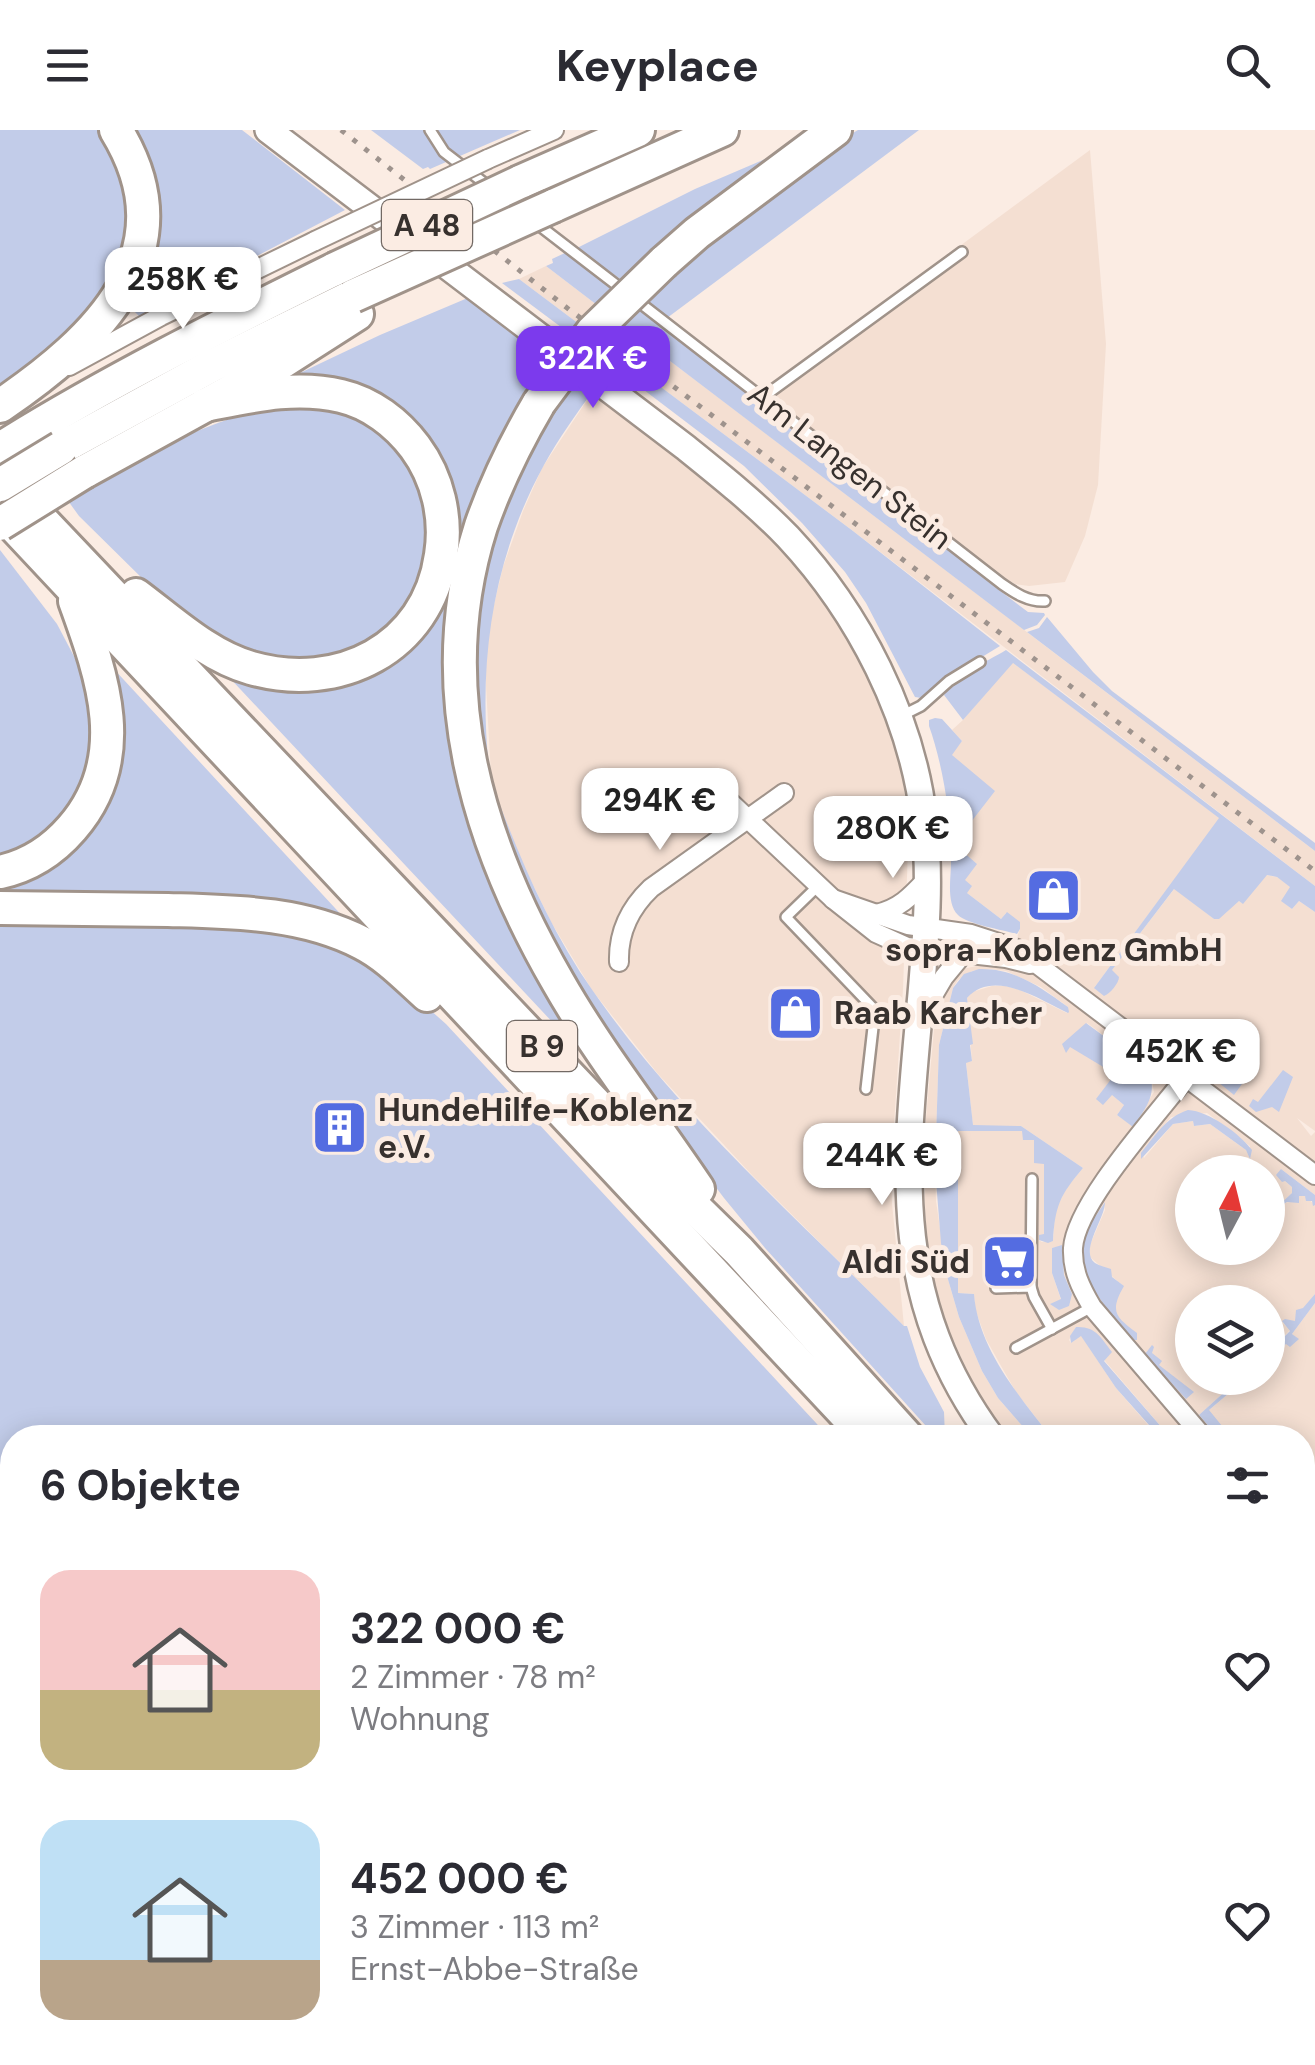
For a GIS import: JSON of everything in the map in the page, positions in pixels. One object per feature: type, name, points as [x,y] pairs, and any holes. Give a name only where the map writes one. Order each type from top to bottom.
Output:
[{"type":"highway","points":[[15,395],[85,338],[109,311],[137,258],[144,206],[139,178],[116,130]]},
{"type":"highway","name":"A 48","points":[[0,486],[638,130]]},
{"type":"highway","name":"A 48","points":[[350,291],[450,254],[722,130]]},
{"type":"highway","points":[[739,1251],[559,984],[502,871],[470,770],[462,716],[462,627],[481,528],[498,481],[517,441],[563,368],[592,332],[664,262],[836,130]]},
{"type":"highway","points":[[205,406],[270,369],[350,291]]},
{"type":"highway","points":[[0,524],[62,448],[205,406],[275,392],[320,392],[358,402],[407,436],[431,475],[443,520],[440,566],[432,590],[406,632],[351,668],[298,676],[247,667],[192,637],[136,594]]},
{"type":"highway","name":"A 48","points":[[0,449],[62,448]]},
{"type":"highway","points":[[0,449],[294,766],[329,811],[345,841]]},
{"type":"highway","name":"B 9","points":[[0,476],[739,1251],[896,1425]]},
{"type":"highway","name":"B 9","points":[[0,512],[856,1425]]},
{"type":"highway","points":[[0,872],[50,850],[68,833],[94,797],[102,775],[108,747],[102,687],[92,646],[70,588]]},
{"type":"highway","points":[[0,908],[249,914],[290,918],[330,929],[365,944],[392,963],[472,1036],[518,1063]]},
{"type":"main road","points":[[268,130],[749,500],[810,562],[868,650],[898,717],[920,792],[926,838],[926,940],[908,1158],[914,1255],[922,1298],[938,1342],[978,1425]]},
{"type":"street","points":[[15,395],[161,316],[554,130]]},
{"type":"street","points":[[713,786],[876,934],[899,945],[959,932],[996,940],[1026,954],[1315,1175]]},
{"type":"street","points":[[619,962],[622,931],[639,900],[784,793]]},
{"type":"street","points":[[876,914],[902,904],[928,878]]},
{"type":"street","points":[[833,899],[964,954],[1006,958],[1044,969]]},
{"type":"street","points":[[919,1020],[944,977],[964,954]]},
{"type":"street","points":[[1186,1078],[1099,1190],[1081,1218],[1073,1246],[1074,1270],[1092,1307],[1193,1425]]},
{"type":"lane","name":"Am Langen Stein","points":[[430,130],[444,152],[515,197],[1002,584],[1018,595],[1045,601]]},
{"type":"lane","points":[[763,397],[962,252]]},
{"type":"lane","points":[[898,717],[914,710],[980,662]]},
{"type":"lane","points":[[819,885],[786,918],[875,1010],[866,1089]]},
{"type":"lane","points":[[1032,1178],[1031,1287],[1052,1329]]},
{"type":"lane","points":[[996,1288],[1031,1287]]},
{"type":"lane","points":[[1016,1348],[1092,1307]]},
{"type":"shaded area","points":[[0,130],[99,130],[125,176],[130,234],[109,294],[59,344],[0,387]]},
{"type":"shaded area","points":[[128,130],[242,130],[345,210],[140,317],[125,302],[139,278]]},
{"type":"shaded area","points":[[371,130],[520,130],[423,169]]},
{"type":"shaded area","points":[[858,130],[919,130],[667,318],[644,300],[678,267]]},
{"type":"shaded area","points":[[800,144],[623,281],[577,248],[695,189]]},
{"type":"shaded area","points":[[1090,150],[1106,344],[1098,485],[1085,536],[1065,582],[1015,584],[982,564],[762,392]]},
{"type":"shaded area","points":[[567,252],[615,290],[605,300],[602,298],[597,305],[546,266]]},
{"type":"shaded area","points":[[546,266],[597,305],[579,324],[519,279]]},
{"type":"shaded area","points":[[519,279],[579,324],[573,336],[502,283]]},
{"type":"shaded area","points":[[470,297],[553,360],[491,473],[455,742],[616,1090],[212,659],[314,683],[438,594],[412,432],[281,382]]},
{"type":"shaded area","points":[[637,307],[1028,612],[1045,615],[1037,625],[1024,630],[624,326]]},
{"type":"shaded area","points":[[624,326],[1315,851],[1315,886],[606,346]]},
{"type":"shaded area","points":[[606,346],[1000,646],[980,655],[921,698],[915,697],[866,603],[802,523],[744,466],[594,352]]},
{"type":"shaded area","points":[[577,376],[595,388],[544,465],[510,543],[499,584],[487,666],[487,750],[492,793],[495,792],[550,919],[593,991],[701,1123],[907,1326],[920,1367],[944,1412],[945,1425],[925,1425],[724,1198],[643,1091],[570,983],[502,841],[472,700],[477,588],[519,456]]},
{"type":"shaded area","points":[[595,388],[672,448],[782,545],[829,602],[888,718],[909,820],[891,1170],[904,1326],[751,1174],[658,1074],[592,990],[551,922],[492,793],[485,668],[491,617],[503,567],[542,468]]},
{"type":"shaded area","points":[[280,406],[336,409],[373,428],[408,461],[426,504],[430,547],[415,598],[377,637],[324,660],[265,657],[225,641],[191,621],[151,587],[79,516],[66,498],[196,432]]},
{"type":"shaded area","points":[[0,550],[57,624],[77,662],[95,720],[93,761],[69,812],[25,848],[0,858]]},
{"type":"shaded area","points":[[1047,617],[1112,691],[1315,843],[1315,851],[1027,632],[1039,628]]},
{"type":"shaded area","points":[[1006,650],[1315,886],[1315,912],[1299,901],[1292,909],[1281,901],[1290,887],[1267,875],[1243,904],[1239,901],[1219,919],[1174,889],[1112,970],[1119,977],[1114,988],[1104,996],[1094,988],[1219,818],[1013,663],[963,720],[944,695],[964,675]]},
{"type":"shaded area","points":[[99,653],[359,934],[0,902],[0,880],[99,806]]},
{"type":"shaded area","points":[[1012,662],[1220,818],[1094,988],[1175,888],[1214,919],[1235,903],[1242,903],[1266,875],[1291,887],[1282,901],[1292,909],[1299,901],[1315,912],[1315,1131],[1297,1118],[1311,1136],[1315,1132],[1315,1195],[1285,1172],[1285,1155],[1250,1155],[1250,1146],[1207,1113],[1171,1117],[1142,1153],[1144,1158],[1173,1124],[1193,1121],[1194,1126],[1210,1124],[1248,1155],[1175,1155],[1175,1265],[1285,1265],[1285,1203],[1305,1196],[1315,1205],[1315,1294],[1295,1321],[1285,1322],[1285,1285],[1175,1285],[1175,1395],[1221,1395],[1199,1415],[1208,1425],[1160,1425],[1076,1327],[1071,1343],[1081,1335],[1116,1388],[1148,1425],[1042,1425],[1016,1392],[986,1339],[974,1294],[958,1293],[958,1131],[1023,1131],[1034,1140],[1044,1163],[1044,1235],[1039,1235],[1042,1242],[1053,1241],[1055,1211],[1067,1187],[1083,1168],[1021,1126],[973,1126],[966,1062],[972,1061],[967,998],[972,992],[1006,986],[1067,1013],[1068,1007],[1041,987],[1006,971],[972,971],[953,988],[939,1045],[936,1201],[947,1276],[959,1317],[982,1371],[998,1398],[1022,1425],[999,1425],[992,1416],[950,1333],[935,1288],[926,1237],[926,1118],[934,1029],[945,990],[958,970],[986,964],[1006,967],[1020,929],[1006,913],[1001,919],[967,893],[954,845],[951,754],[962,741],[952,730]],"holes":[[[1087,1023],[1147,1068],[1154,1092],[1133,1126],[1117,1115],[1124,1105],[1111,1094],[1116,1074],[1070,1046]],[[1104,1204],[1089,1247],[1090,1257],[1123,1286],[1116,1300],[1116,1315],[1085,1268],[1089,1226]],[[1062,1246],[1064,1275],[1072,1294],[1059,1310],[1051,1304],[1061,1300],[1052,1273],[1052,1248]]]},
{"type":"shaded area","points":[[942,719],[962,741],[952,755],[995,791],[954,844],[977,864],[965,880],[972,886],[967,893],[1001,919],[1007,912],[1020,922],[1017,934],[977,924],[954,910],[948,811],[929,726],[929,720]]},
{"type":"shaded area","points":[[0,920],[120,921],[289,931],[360,955],[446,1024],[818,1425],[0,1425]]},
{"type":"shaded area","points":[[979,969],[1004,972],[1047,992],[1068,1007],[1069,1012],[1003,986],[978,989],[967,998],[973,1044],[972,1061],[966,1063],[973,1125],[1021,1126],[1083,1168],[1060,1202],[1053,1241],[1039,1240],[1039,1235],[1044,1234],[1044,1164],[1034,1163],[1034,1140],[1023,1140],[1022,1131],[958,1131],[958,1293],[974,1294],[977,1314],[992,1352],[1042,1425],[1022,1425],[998,1398],[982,1371],[959,1317],[941,1243],[935,1168],[939,1045],[953,988],[964,974]]},
{"type":"shaded area","points":[[1086,1023],[1147,1068],[1152,1092],[1133,1127],[1117,1115],[1124,1105],[1112,1095],[1103,1105],[1096,1099],[1115,1074],[1070,1047],[1066,1053],[1062,1044]]},
{"type":"shaded area","points":[[1175,1030],[1191,1043],[1184,1053],[1178,1053],[1153,1034],[1159,1032],[1166,1037]]},
{"type":"shaded area","points":[[1203,1044],[1218,1066],[1207,1074],[1190,1062]]},
{"type":"shaded area","points":[[1222,1069],[1247,1077],[1234,1095],[1218,1082]]},
{"type":"shaded area","points":[[1283,1070],[1293,1077],[1279,1112],[1272,1107],[1256,1112],[1249,1106],[1253,1099],[1258,1102]]},
{"type":"shaded area","points":[[1188,1110],[1205,1114],[1240,1137],[1252,1150],[1251,1155],[1210,1124],[1194,1126],[1193,1121],[1173,1124],[1141,1159],[1141,1153],[1173,1117]]},
{"type":"shaded area","points":[[1285,1172],[1315,1195],[1315,1205],[1306,1201],[1305,1196],[1299,1196],[1299,1203],[1285,1203],[1292,1187],[1285,1181]]},
{"type":"shaded area","points":[[1285,1181],[1292,1187],[1285,1200]]},
{"type":"shaded area","points":[[1105,1202],[1091,1243],[1091,1258],[1111,1269],[1112,1277],[1124,1286],[1117,1313],[1137,1333],[1137,1340],[1105,1306],[1085,1266],[1085,1237]]},
{"type":"shaded area","points":[[1062,1245],[1064,1275],[1072,1294],[1069,1306],[1059,1310],[1050,1304],[1061,1299],[1052,1273],[1052,1248]]},
{"type":"shaded area","points":[[1315,1294],[1315,1303],[1292,1334],[1299,1339],[1290,1347],[1285,1345],[1285,1336],[1290,1331],[1285,1319],[1295,1321],[1296,1310]]},
{"type":"shaded area","points":[[1315,1303],[1315,1425],[1220,1425],[1208,1411],[1227,1395],[1285,1395],[1285,1345],[1298,1339],[1292,1334]]},
{"type":"shaded area","points":[[1076,1327],[1089,1329],[1101,1338],[1112,1352],[1104,1361],[1160,1425],[1149,1425],[1116,1388],[1081,1336],[1071,1343],[1070,1336]]},
{"type":"shaded area","points":[[1152,1345],[1152,1353],[1162,1361],[1159,1365],[1175,1377],[1175,1387],[1145,1354]]},
{"type":"shaded area","points":[[1221,1395],[1227,1395],[1209,1410],[1221,1425],[1208,1425],[1199,1415]]},
{"type":"railway","points":[[341,130],[571,311],[1315,871]]},
{"type":"place","name":"sopra-Koblenz GmbH","points":[[1054,896]]},
{"type":"place","name":"Raab Karcher","points":[[795,1013]]},
{"type":"place","name":"HundeHilfe-Koblenz e.V.","points":[[339,1128]]},
{"type":"place","name":"Aldi Süd","points":[[1009,1262]]}]
